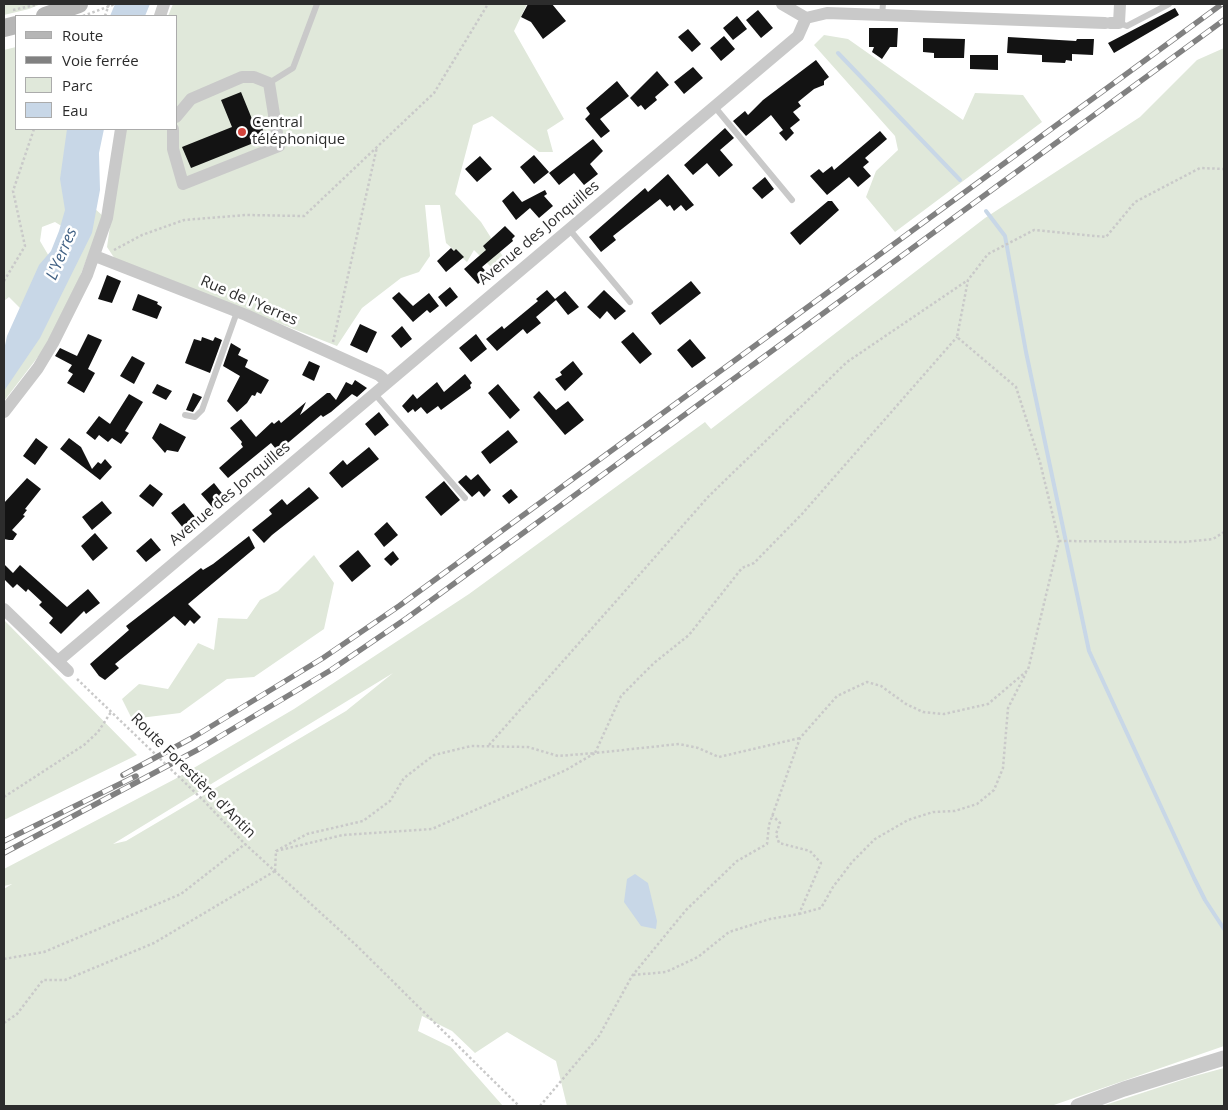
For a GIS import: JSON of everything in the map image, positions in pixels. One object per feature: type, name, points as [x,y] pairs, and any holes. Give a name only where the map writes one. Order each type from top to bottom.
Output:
[{"type":"main road","points":[[51,15],[79,4]]},
{"type":"street","points":[[782,4],[806,18],[827,13],[882,9],[1112,23],[1120,4]]},
{"type":"street","name":"Avenue des Jonquilles","points":[[58,661],[386,382],[798,36],[806,18]]},
{"type":"street","points":[[173,130],[173,149],[183,184],[279,146],[269,83],[254,77],[242,77],[191,99],[178,115]]},
{"type":"street","points":[[4,412],[38,368],[53,344],[97,257],[107,218],[121,130]]},
{"type":"street","name":"Rue de l'Yerres","points":[[97,257],[238,312],[379,375],[386,382]]},
{"type":"street","points":[[4,608],[68,671]]},
{"type":"street","points":[[1078,1106],[1124,1089],[1224,1058]]},
{"type":"lane","points":[[269,83],[293,68],[317,4]]},
{"type":"lane","points":[[1112,23],[1126,26],[1169,4]]},
{"type":"lane","points":[[714,106],[792,200]]},
{"type":"lane","points":[[569,229],[630,302]]},
{"type":"lane","points":[[185,415],[195,416],[202,410],[238,312]]},
{"type":"lane","points":[[374,393],[465,498]]},
{"type":"path","points":[[4,12],[38,4]]},
{"type":"path","points":[[87,15],[115,4]]},
{"type":"path","points":[[97,257],[142,234],[184,220],[246,215],[304,216],[434,93],[488,4]]},
{"type":"path","points":[[4,281],[25,246],[13,191],[34,130]]},
{"type":"path","points":[[331,353],[377,147]]},
{"type":"path","points":[[489,746],[708,497],[847,362],[968,280],[988,254],[1034,230],[1106,237],[1135,202],[1200,168],[1224,169]]},
{"type":"path","points":[[276,851],[343,834],[432,829],[566,770],[595,753],[622,696],[654,663],[689,635],[742,568],[754,563],[802,514],[957,337],[968,280]]},
{"type":"path","points":[[632,976],[666,972],[698,957],[729,932],[770,919],[821,908],[833,887],[852,862],[876,839],[908,820],[933,812],[955,811],[977,804],[994,790],[1003,768],[1008,708],[1028,670],[1059,541],[1042,470],[1016,387],[957,337]]},
{"type":"path","points":[[1059,541],[1184,542],[1213,539],[1224,532]]},
{"type":"path","points":[[540,1106],[599,1036],[632,976],[692,904],[737,861],[767,844],[772,815],[800,738],[837,696],[867,682],[881,686],[906,704],[924,712],[944,714],[988,704],[1028,670]]},
{"type":"path","name":"Route Forestière d'Antin","points":[[68,671],[179,777],[244,844],[356,945],[519,1106]]},
{"type":"path","points":[[4,797],[84,745],[98,732],[111,712]]},
{"type":"path","points":[[276,851],[307,834],[363,821],[390,801],[404,778],[434,755],[470,746],[528,747],[558,756],[679,744],[698,748],[719,757],[800,738]]},
{"type":"path","points":[[772,815],[780,823],[776,834],[778,843],[810,850],[821,863],[799,914]]},
{"type":"path","points":[[4,959],[44,952],[181,894],[244,844]]},
{"type":"path","points":[[4,1023],[17,1014],[44,980],[65,980],[154,943],[275,871],[276,851]]},
{"type":"green space","points":[[4,4],[41,4],[4,15]]},
{"type":"green space","points":[[173,4],[527,4],[514,31],[564,119],[547,130],[553,152],[539,152],[492,116],[473,125],[455,194],[481,222],[507,263],[499,275],[474,250],[467,262],[446,243],[440,205],[425,205],[430,256],[419,272],[401,278],[362,308],[337,346],[115,259],[107,247],[124,130],[178,130],[178,15],[168,15]]},
{"type":"green space","points":[[824,35],[848,39],[963,120],[975,93],[1023,95],[1042,122],[895,232],[866,197],[876,171],[898,150],[895,136],[814,45]]},
{"type":"green space","points":[[15,47],[15,130],[75,130],[68,230],[55,222],[42,227],[40,241],[50,258],[23,311],[9,297],[4,301],[4,50]]},
{"type":"green space","points":[[1224,48],[1224,1046],[1051,1106],[567,1106],[556,1061],[507,1032],[475,1053],[452,1031],[422,1016],[418,1031],[451,1047],[503,1106],[4,1106],[4,889],[12,884],[4,886],[4,869],[175,779],[294,709],[469,594],[705,422],[711,429],[985,218],[1140,117],[1197,60]],"holes":[[[393,673],[346,711],[126,841],[113,844]]]},
{"type":"green space","points":[[93,207],[103,216],[79,279],[44,349],[4,401],[4,385]]},
{"type":"green space","points":[[314,555],[334,583],[324,629],[254,677],[227,679],[180,713],[132,719],[122,699],[139,684],[168,689],[198,643],[214,650],[218,618],[247,619],[260,600],[278,591]]},
{"type":"green space","points":[[4,620],[137,755],[4,820]]},
{"type":"green space","points":[[1224,1068],[1224,1106],[1102,1106],[1191,1077]]},
{"type":"water","points":[[115,4],[150,4],[145,15],[110,15]]},
{"type":"water","name":"L'Yerres","points":[[67,130],[104,130],[99,153],[100,190],[92,233],[40,338],[4,391],[4,350],[7,336],[39,265],[51,251],[65,210],[60,179]]},
{"type":"water","points":[[635,874],[648,883],[657,921],[656,929],[641,926],[624,902],[627,879]]},
{"type":"building","points":[[528,4],[552,4],[566,21],[543,39],[531,22],[521,17]]},
{"type":"building","points":[[1175,8],[1179,15],[1114,53],[1108,43]]},
{"type":"building","points":[[758,10],[773,28],[761,38],[746,20]]},
{"type":"building","points":[[737,16],[747,29],[733,40],[723,28]]},
{"type":"building","points":[[869,28],[898,28],[897,47],[890,47],[882,59],[872,52],[874,47],[869,47]]},
{"type":"building","points":[[688,29],[701,44],[692,52],[678,37]]},
{"type":"building","points":[[724,36],[735,49],[721,61],[710,48]]},
{"type":"building","points":[[1008,37],[1076,41],[1077,39],[1094,39],[1093,55],[1072,54],[1072,61],[1066,60],[1065,63],[1042,62],[1042,55],[1007,53]]},
{"type":"building","points":[[923,38],[965,39],[964,58],[934,58],[934,53],[923,52]]},
{"type":"building","points":[[970,55],[998,55],[998,70],[970,69]]},
{"type":"building","points":[[816,60],[829,77],[824,81],[824,85],[814,89],[798,102],[801,106],[793,112],[800,120],[790,128],[794,133],[786,141],[779,133],[783,130],[771,115],[746,136],[733,121],[745,111],[748,115],[763,100]]},
{"type":"building","points":[[693,67],[703,78],[684,94],[674,82]]},
{"type":"building","points":[[657,71],[669,85],[655,97],[657,100],[645,110],[641,105],[638,107],[630,98]]},
{"type":"building","points":[[617,81],[629,96],[600,119],[610,131],[601,138],[585,119],[590,114],[586,108]]},
{"type":"building","name":"Central téléphonique","points":[[241,92],[252,119],[258,117],[266,138],[191,168],[182,147],[232,127],[221,100]]},
{"type":"building","points":[[725,128],[734,138],[720,150],[733,165],[719,177],[707,163],[693,175],[684,165]]},
{"type":"building","points":[[880,131],[887,139],[865,158],[869,162],[863,167],[871,176],[858,187],[849,177],[827,195],[810,176],[819,169],[823,173],[832,166],[834,170]]},
{"type":"building","points":[[593,139],[603,151],[590,164],[598,174],[584,185],[574,173],[559,185],[549,173]]},
{"type":"building","points":[[534,155],[549,172],[534,184],[520,167]]},
{"type":"building","points":[[480,156],[492,169],[477,182],[465,169]]},
{"type":"building","points":[[668,174],[694,205],[686,211],[681,205],[674,211],[670,205],[667,207],[660,199],[613,236],[616,240],[601,252],[589,237],[645,188],[648,192]]},
{"type":"building","points":[[765,177],[774,189],[762,199],[752,188]]},
{"type":"building","points":[[545,190],[547,194],[544,196],[553,206],[539,218],[530,208],[516,220],[502,201],[513,191],[522,202]]},
{"type":"building","points":[[828,201],[832,201],[839,210],[800,245],[790,233]]},
{"type":"building","points":[[505,226],[515,236],[512,239],[513,241],[482,267],[489,275],[478,284],[464,269],[486,250],[483,246]]},
{"type":"building","points":[[451,248],[454,251],[456,249],[464,257],[446,272],[437,261]]},
{"type":"building","points":[[107,275],[121,281],[112,303],[98,299]]},
{"type":"building","points":[[691,281],[701,293],[660,325],[651,313]]},
{"type":"building","points":[[450,287],[458,297],[446,307],[438,297]]},
{"type":"building","points":[[547,290],[555,299],[565,291],[579,307],[568,315],[556,300],[536,317],[541,323],[527,334],[523,329],[497,351],[486,339],[502,326],[504,329],[538,301],[536,299]]},
{"type":"building","points":[[604,290],[626,311],[615,320],[607,311],[600,319],[587,307]]},
{"type":"building","points":[[399,292],[413,306],[429,293],[439,306],[430,313],[427,310],[413,322],[392,298]]},
{"type":"building","points":[[138,294],[158,302],[157,304],[162,307],[157,319],[132,310]]},
{"type":"building","points":[[360,324],[377,332],[367,353],[350,345]]},
{"type":"building","points":[[402,326],[412,339],[401,348],[391,336]]},
{"type":"building","points":[[633,332],[652,354],[640,364],[621,342]]},
{"type":"building","points":[[88,334],[102,340],[88,369],[95,373],[84,393],[67,383],[73,374],[68,371],[72,365],[55,356],[60,348],[77,356]]},
{"type":"building","points":[[476,334],[487,349],[471,362],[459,348]]},
{"type":"building","points":[[202,337],[213,341],[215,337],[222,340],[210,373],[185,363],[194,339],[201,341]]},
{"type":"building","points":[[690,339],[706,358],[692,368],[677,350]]},
{"type":"building","points":[[231,343],[241,349],[238,355],[248,360],[245,367],[269,380],[261,394],[257,392],[255,396],[252,395],[247,403],[237,412],[227,401],[240,376],[223,366]]},
{"type":"building","points":[[132,356],[145,363],[134,384],[120,376]]},
{"type":"building","points":[[309,361],[320,366],[314,381],[302,375]]},
{"type":"building","points":[[573,361],[583,374],[565,391],[555,379],[562,375],[560,372]]},
{"type":"building","points":[[465,374],[472,383],[470,385],[471,388],[441,410],[438,406],[427,414],[421,407],[415,412],[413,409],[408,413],[402,406],[413,394],[417,399],[437,382],[444,392]]},
{"type":"building","points":[[355,380],[367,388],[357,397],[352,394],[323,417],[321,415],[283,447],[281,445],[276,449],[271,443],[228,478],[219,468],[243,447],[242,442],[230,428],[241,419],[256,437],[272,422],[274,424],[279,420],[281,423],[306,402],[300,415],[327,393],[330,393],[336,400],[346,382],[352,385]]},
{"type":"building","points":[[157,384],[172,391],[166,400],[152,393]]},
{"type":"building","points":[[498,384],[520,410],[510,419],[488,393]]},
{"type":"building","points":[[539,391],[556,410],[568,401],[584,420],[565,435],[533,397]]},
{"type":"building","points":[[193,393],[202,397],[193,412],[186,410]]},
{"type":"building","points":[[129,394],[143,402],[125,431],[129,433],[121,444],[112,438],[108,442],[99,435],[95,440],[86,433],[99,416],[110,424]]},
{"type":"building","points":[[379,412],[389,425],[375,436],[365,424]]},
{"type":"building","points":[[160,423],[186,437],[178,452],[167,450],[165,453],[152,438]]},
{"type":"building","points":[[508,430],[518,442],[490,464],[481,452]]},
{"type":"building","points":[[36,438],[48,447],[35,465],[23,456]]},
{"type":"building","points":[[69,438],[81,447],[92,469],[98,462],[101,464],[105,459],[112,467],[100,480],[60,449]]},
{"type":"building","points":[[369,447],[379,459],[342,488],[329,473],[343,460],[347,465]]},
{"type":"building","points":[[478,474],[491,490],[484,497],[479,491],[472,497],[458,482],[466,475],[471,480]]},
{"type":"building","points":[[27,478],[41,489],[25,509],[27,510],[23,515],[25,516],[12,530],[17,534],[13,540],[4,539],[4,503]]},
{"type":"building","points":[[444,481],[460,500],[441,516],[425,497]]},
{"type":"building","points":[[214,483],[225,497],[213,508],[201,494]]},
{"type":"building","points":[[150,484],[163,494],[153,507],[139,496]]},
{"type":"building","points":[[309,487],[319,498],[264,543],[252,530],[272,514],[269,510],[282,499],[287,505]]},
{"type":"building","points":[[511,489],[518,497],[509,504],[502,496]]},
{"type":"building","points":[[102,501],[112,513],[92,530],[82,517]]},
{"type":"building","points":[[184,503],[196,518],[184,529],[171,513]]},
{"type":"building","points":[[387,522],[398,535],[384,547],[374,534]]},
{"type":"building","points":[[95,533],[108,548],[93,561],[81,546]]},
{"type":"building","points":[[249,536],[255,548],[188,604],[201,617],[194,624],[190,620],[185,626],[174,616],[115,664],[119,668],[105,680],[99,676],[90,664],[129,630],[126,626],[201,568],[203,570],[213,564]]},
{"type":"building","points":[[151,538],[161,550],[146,562],[136,551]]},
{"type":"building","points":[[358,550],[371,566],[352,582],[339,566]]},
{"type":"building","points":[[393,551],[399,559],[391,566],[384,559]]},
{"type":"building","points":[[4,564],[13,573],[20,565],[67,607],[88,589],[100,603],[86,614],[84,611],[61,634],[49,623],[53,618],[39,605],[42,602],[28,589],[26,592],[17,584],[13,588],[4,579]]},
{"type":"waterway","points":[[838,53],[960,180]]},
{"type":"waterway","points":[[986,211],[1005,236],[1026,352],[1089,651],[1194,878],[1205,900],[1224,929]]},
{"type":"railway","points":[[123,775],[192,738],[323,658],[399,606],[1222,4]]},
{"type":"railway","points":[[4,853],[199,749],[331,670],[407,618],[1224,20]]},
{"type":"railway","points":[[4,841],[136,776]]},
{"type":"place","name":"Central téléphonique","points":[[242,132]]}]
